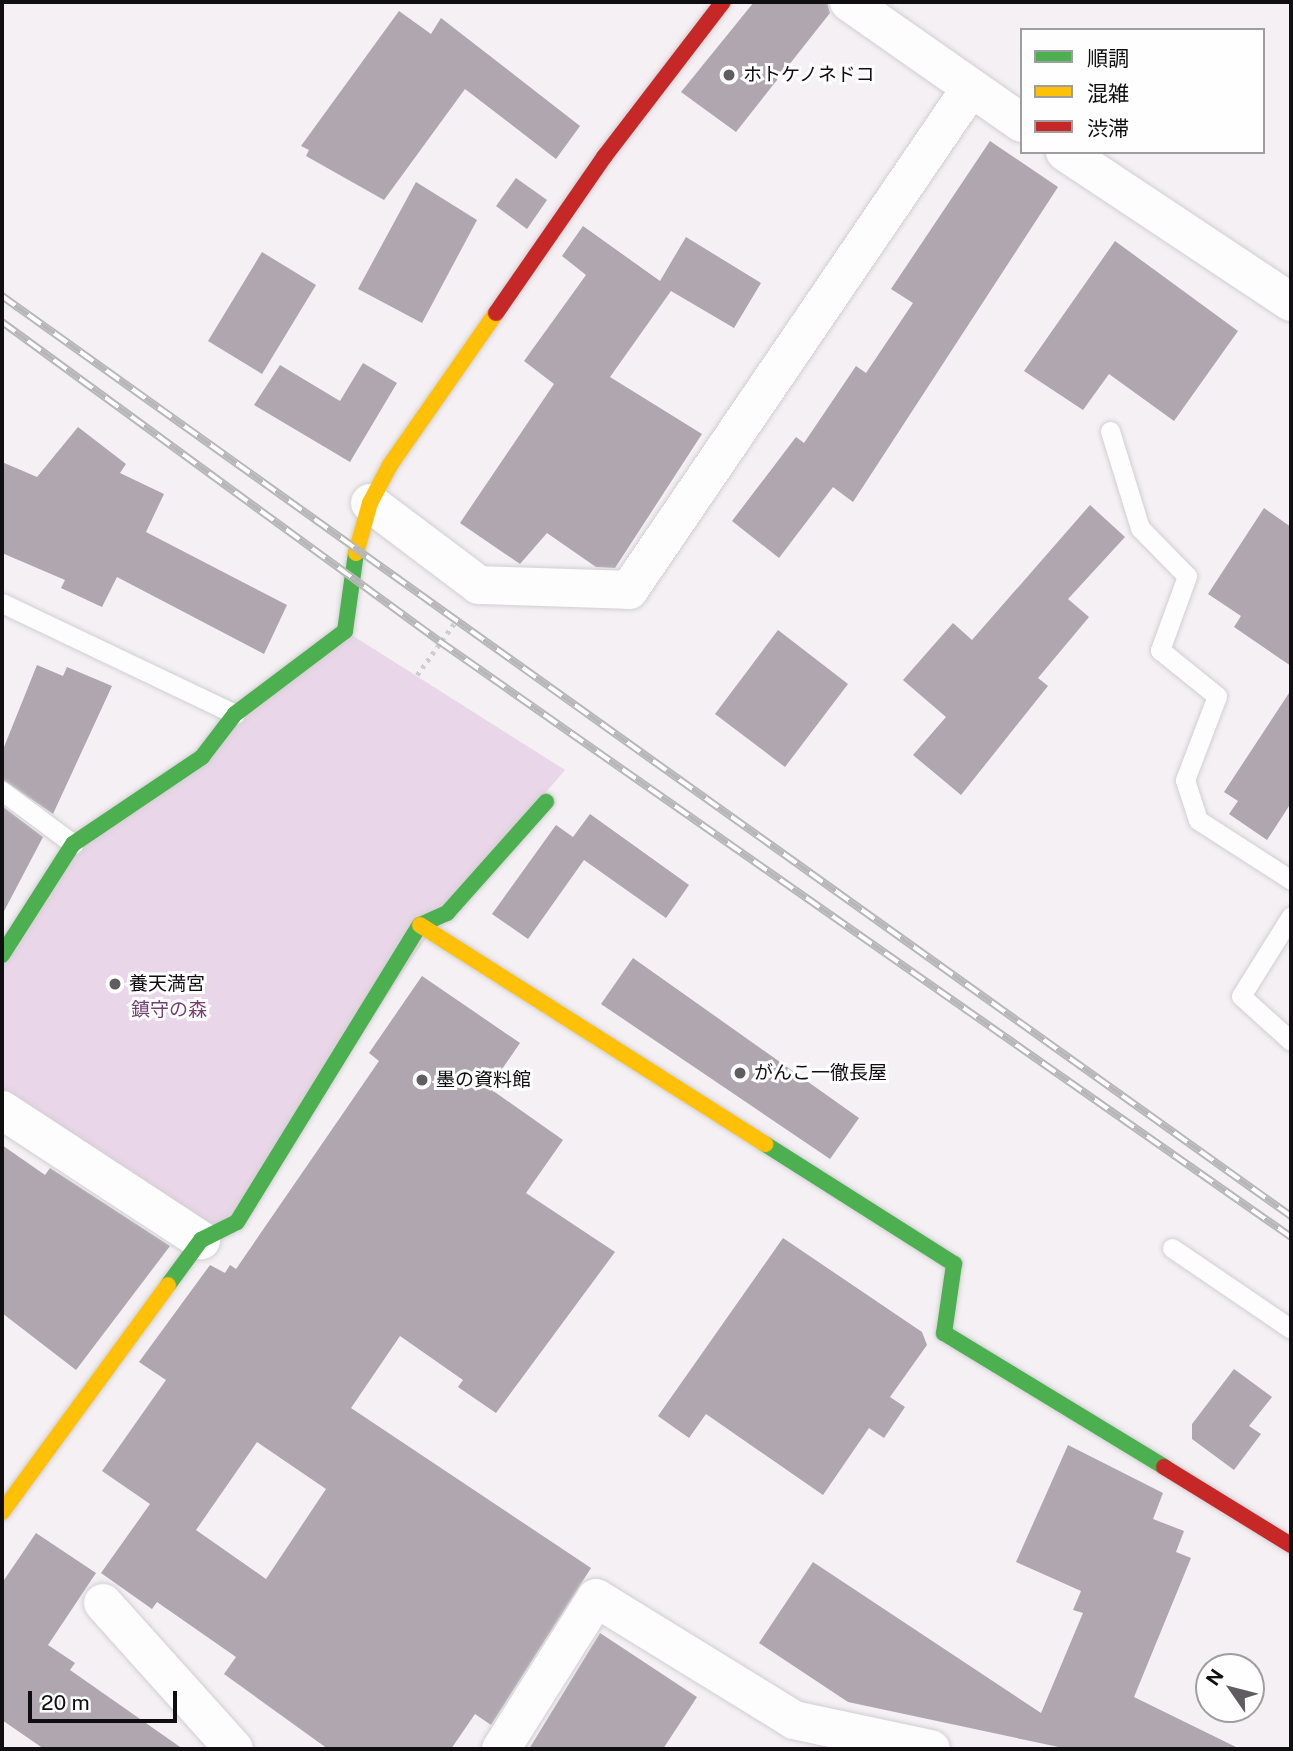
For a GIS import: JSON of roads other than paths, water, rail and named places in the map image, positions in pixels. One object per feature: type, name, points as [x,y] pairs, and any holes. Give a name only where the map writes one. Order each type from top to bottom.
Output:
[{"type":"street","points":[[2,956],[72,844],[202,757],[236,714],[345,631],[351,577],[370,503],[390,465],[604,157],[723,2]]},
{"type":"street","points":[[849,2],[1020,123]]},
{"type":"street","points":[[370,503],[479,585],[629,590],[970,89]]},
{"type":"street","points":[[1068,154],[1291,302]]},
{"type":"street","points":[[2,1512],[201,1240],[237,1222],[420,925],[447,913],[546,802]]},
{"type":"street","points":[[420,925],[954,1264],[944,1333],[1291,1545]]},
{"type":"street","points":[[2,1110],[201,1240]]},
{"type":"street","points":[[501,1749],[596,1598],[794,1720],[931,1749]]},
{"type":"street","points":[[103,1603],[234,1749]]},
{"type":"lane","points":[[1110,431],[1140,528],[1187,576],[1160,650],[1217,696],[1185,780],[1198,820],[1291,880]]},
{"type":"lane","points":[[2,603],[236,714]]},
{"type":"lane","points":[[2,791],[72,844]]},
{"type":"lane","points":[[1291,916],[1241,996],[1291,1041]]},
{"type":"lane","points":[[1172,1248],[1291,1329]]},
{"type":"railway","points":[[2,296],[1291,1216]]},
{"type":"railway","points":[[2,322],[439,641],[1291,1237]]},
{"type":"place","name":"ホトケノネドコ","points":[[729,75]]},
{"type":"place","name":"養天満宮","points":[[115,984]]},
{"type":"place","name":"がんこ一徹長屋","points":[[740,1073]]},
{"type":"place","name":"墨の資料館","points":[[422,1080]]},
{"type":"park label","name":"鎮守の森","points":[[169,1010]]}]
